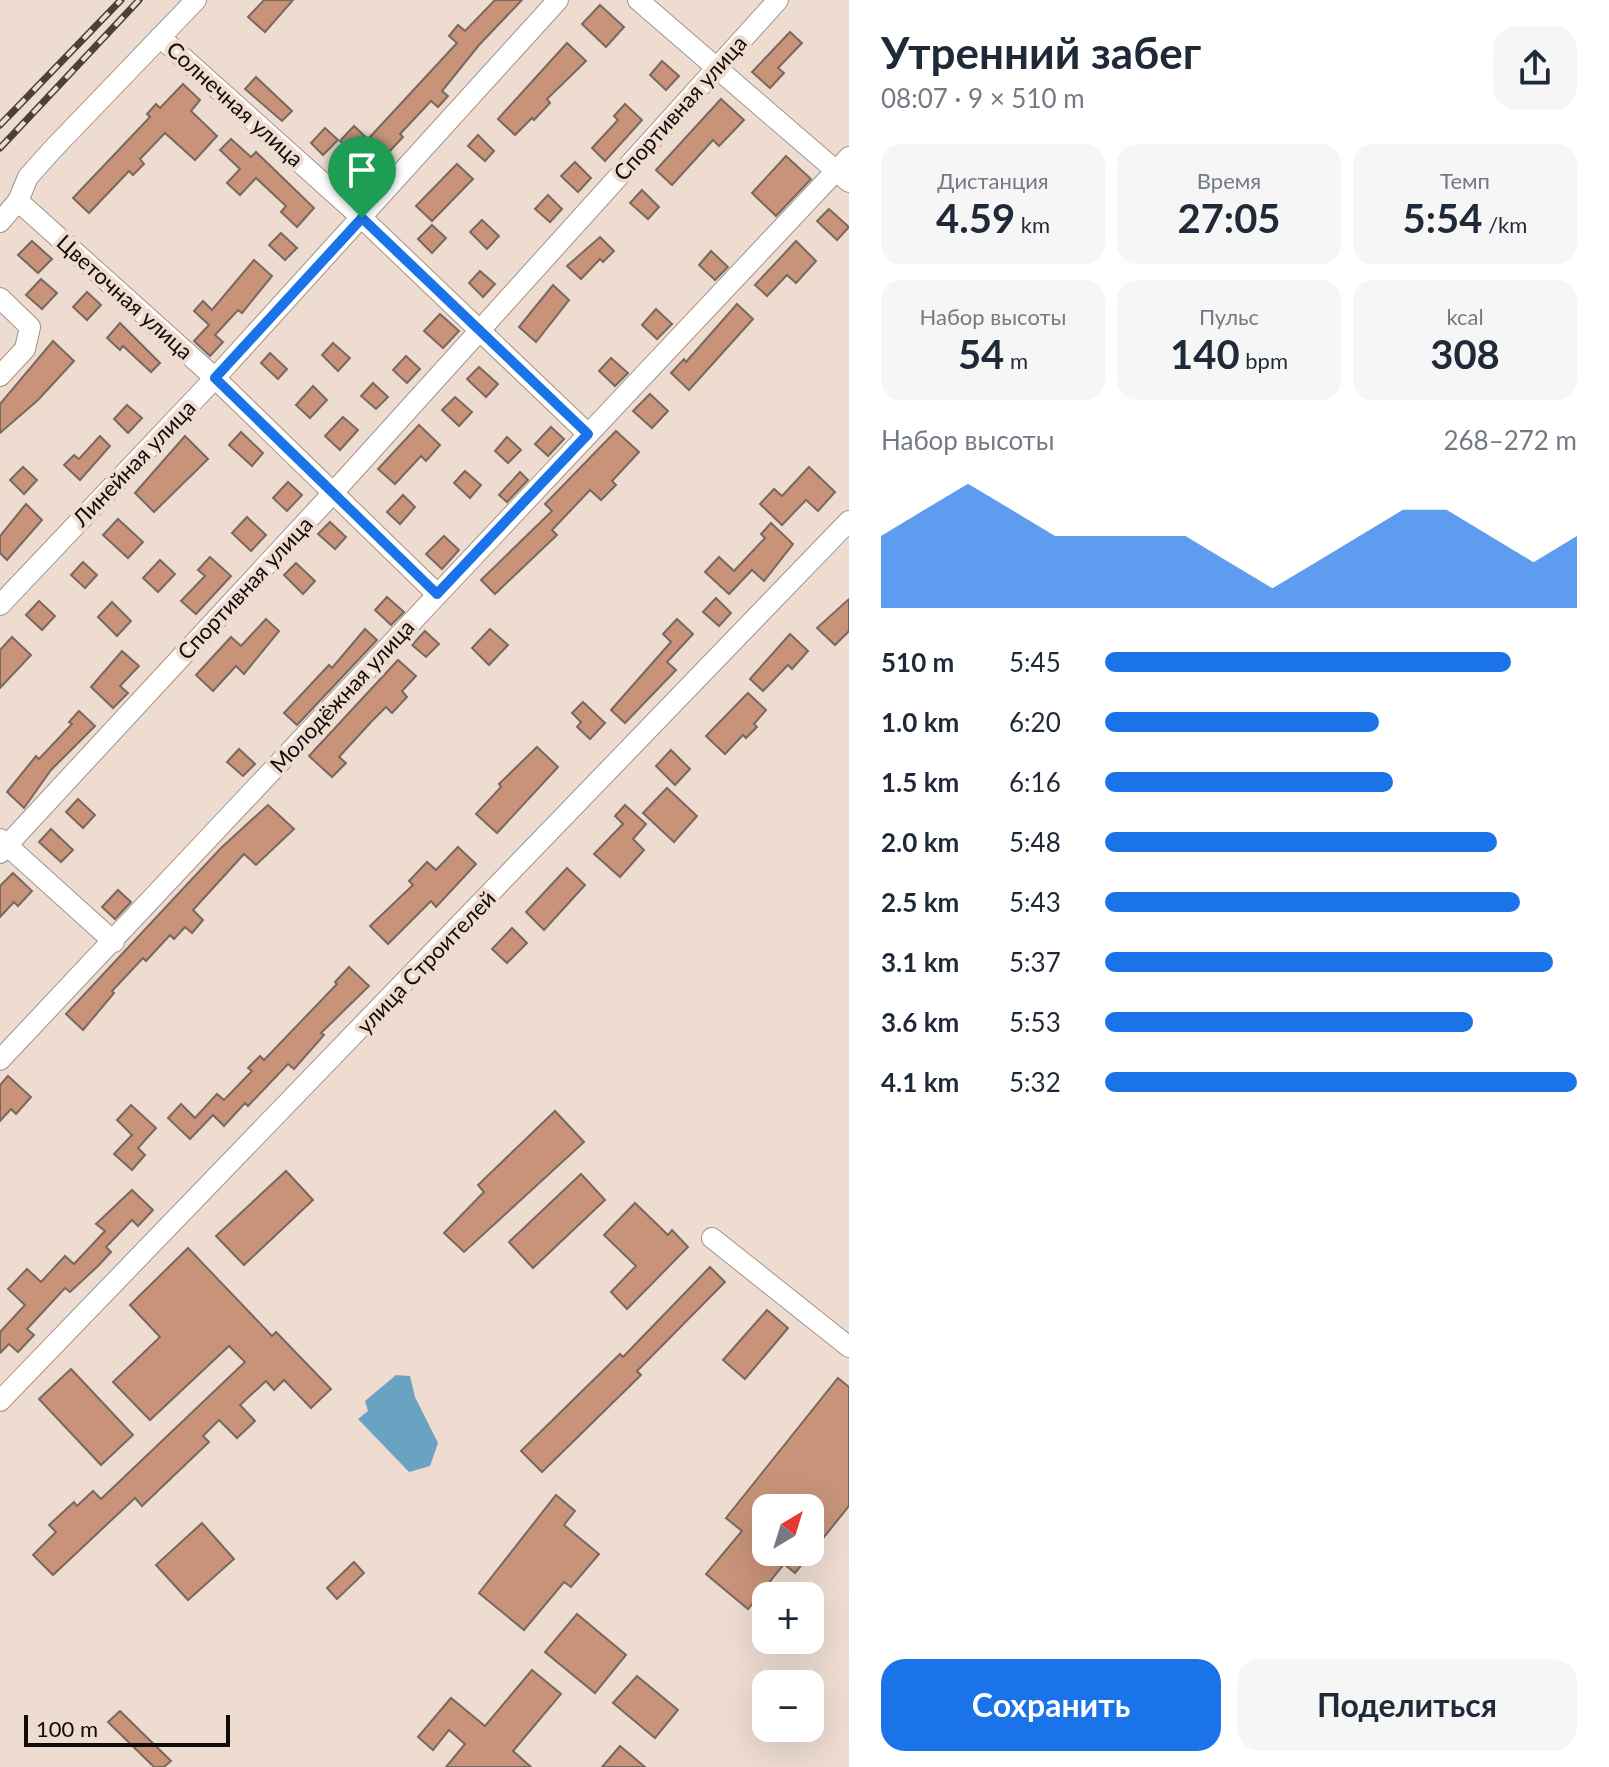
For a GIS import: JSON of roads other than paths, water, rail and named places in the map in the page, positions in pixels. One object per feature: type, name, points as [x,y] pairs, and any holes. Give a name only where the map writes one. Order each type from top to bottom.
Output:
[{"type":"street","points":[[0,222],[18,201],[28,177],[196,0]]},
{"type":"street","name":"Линейная улица","points":[[0,605],[215,378],[558,0]]},
{"type":"street","points":[[638,0],[845,170]]},
{"type":"street","name":"Спортивная улица","points":[[2,846],[332,494],[778,0]]},
{"type":"street","name":"Солнечная улица","points":[[160,37],[362,218],[588,434]]},
{"type":"street","name":"Молодёжная улица","points":[[0,1060],[588,434],[845,170]]},
{"type":"street","name":"Цветочная улица","points":[[18,201],[215,378],[437,594]]},
{"type":"street","points":[[0,298],[30,327],[25,349],[0,376]]},
{"type":"street","name":"улица Строителей","points":[[0,1401],[849,521]]},
{"type":"street","points":[[2,846],[114,942]]},
{"type":"street","points":[[712,1238],[849,1347]]},
{"type":"water","points":[[396,1375],[410,1376],[415,1397],[438,1443],[430,1466],[409,1472],[358,1419],[368,1411],[365,1401]]},
{"type":"railway","points":[[0,125],[121,0]]},
{"type":"railway","points":[[0,148],[139,0]]}]
